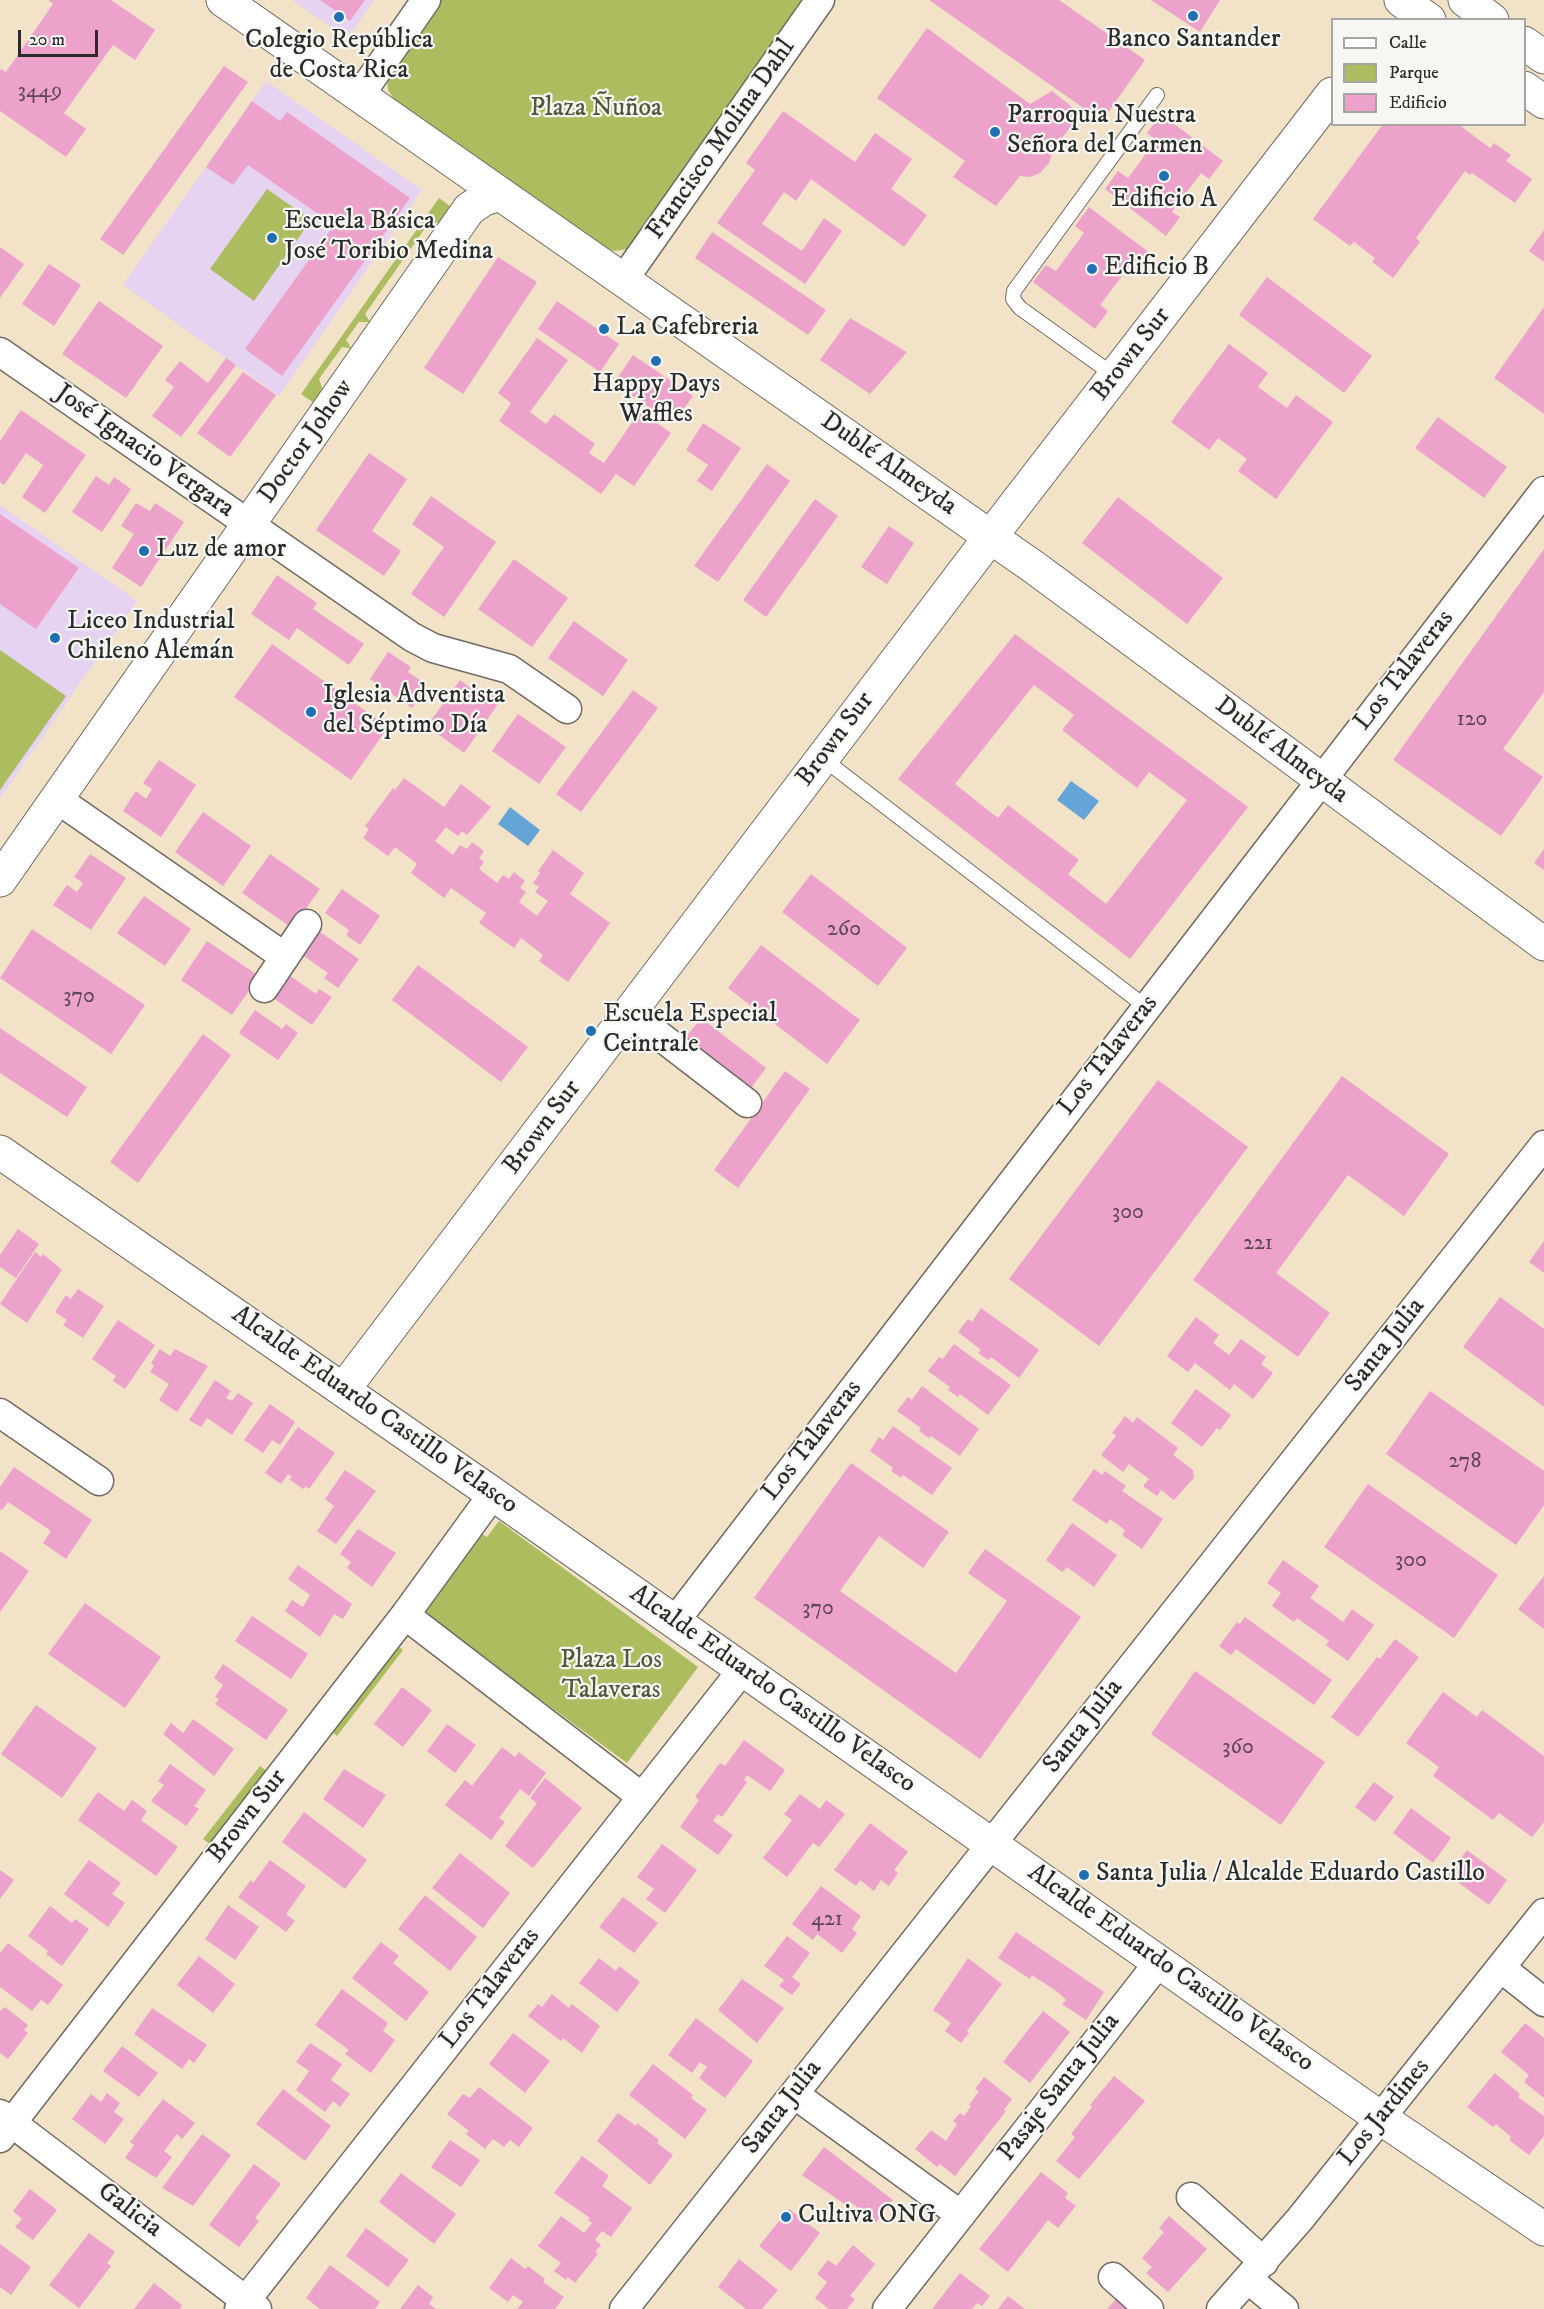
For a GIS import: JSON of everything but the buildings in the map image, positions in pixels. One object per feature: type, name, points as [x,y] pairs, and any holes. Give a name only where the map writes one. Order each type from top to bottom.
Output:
[{"type":"main road","name":"Dublé Almeyda","points":[[223,0],[498,195],[624,279],[991,537],[1544,944]]},
{"type":"main road","points":[[1465,0],[1489,18]]},
{"type":"main road","points":[[1526,44],[1544,57]]},
{"type":"main road","points":[[1526,89],[1544,102]]},
{"type":"main road","name":"Brown Sur","points":[[344,1390],[822,758],[1331,95]]},
{"type":"main road","points":[[469,209],[472,191],[470,174]]},
{"type":"main road","name":"Doctor Johow","points":[[0,880],[469,209],[484,199],[498,195]]},
{"type":"main road","name":"Alcalde Eduardo Castillo Velasco","points":[[0,1152],[494,1494],[1382,2119],[1544,2229]]},
{"type":"street","points":[[360,95],[426,0]]},
{"type":"street","name":"Francisco Molina Dahl","points":[[624,279],[820,0]]},
{"type":"street","name":"José Ignacio Vergara","points":[[0,352],[423,644],[509,669],[567,710]]},
{"type":"street","name":"Los Talaveras","points":[[675,1621],[1544,491]]},
{"type":"street","points":[[57,799],[285,957]]},
{"type":"street","points":[[264,988],[307,924]]},
{"type":"street","points":[[630,1013],[747,1103]]},
{"type":"street","name":"Santa Julia","points":[[624,2309],[1544,1145]]},
{"type":"street","points":[[0,1413],[99,1481]]},
{"type":"street","name":"Brown Sur","points":[[4,2125],[405,1614],[494,1494]]},
{"type":"street","points":[[405,1614],[642,1797]]},
{"type":"street","name":"Los Talaveras","points":[[248,2306],[743,1669]]},
{"type":"street","name":"Los Jardines","points":[[1221,2309],[1257,2271],[1382,2119],[1544,1914]]},
{"type":"street","name":"Pasaje Santa Julia","points":[[889,2308],[1159,1962]]},
{"type":"street","points":[[1501,1968],[1544,2002]]},
{"type":"street","points":[[794,2094],[961,2215]]},
{"type":"street","name":"Galicia","points":[[4,2125],[248,2306]]},
{"type":"street","points":[[1191,2197],[1257,2271],[1284,2309]]},
{"type":"street","points":[[1113,2277],[1149,2309]]},
{"type":"lane","points":[[1115,376],[1020,308],[1012,299],[1014,291],[1157,95]]},
{"type":"lane","points":[[822,758],[1146,1007]]},
{"type":"shaded area","name":"Colegio República de Costa Rica","points":[[292,0],[374,0],[351,33],[342,35]]},
{"type":"shaded area","name":"Escuela Básica José Toribio Medina","points":[[266,81],[422,190],[279,396],[123,285]]},
{"type":"shaded area","name":"Liceo Industrial Chileno Alemán","points":[[0,505],[137,601],[0,798]]},
{"type":"green space","name":"Plaza Ñuñoa","points":[[440,0],[804,0],[628,249],[614,251],[602,246],[396,102],[388,90],[387,76]]},
{"type":"green space","points":[[267,189],[311,220],[254,301],[210,269]]},
{"type":"green space","points":[[439,198],[450,206],[440,222],[428,224],[365,314],[370,322],[359,322],[346,340],[352,349],[342,347],[319,379],[323,390],[314,403],[301,394]]},
{"type":"green space","points":[[0,650],[66,696],[0,790]]},
{"type":"green space","name":"Plaza Los Talaveras","points":[[499,1521],[698,1667],[627,1763],[428,1617],[426,1610],[480,1533],[487,1537]]},
{"type":"green space","points":[[397,1645],[403,1650],[337,1736],[330,1730]]},
{"type":"green space","points":[[260,1766],[267,1771],[210,1844],[203,1839]]},
{"type":"water","points":[[1071,781],[1099,801],[1084,820],[1057,800]]},
{"type":"water","points":[[510,807],[540,830],[528,846],[498,824]]},
{"type":"place","name":"Banco Santander","points":[[1193,16]]},
{"type":"place","name":"Colegio República de Costa Rica","points":[[339,17]]},
{"type":"place","name":"Parroquia Nuestra Señora del Carmen","points":[[995,132]]},
{"type":"place","name":"Edificio A","points":[[1164,176]]},
{"type":"place","name":"Escuela Básica José Toribio Medina","points":[[272,238]]},
{"type":"place","name":"Edificio B","points":[[1092,269]]},
{"type":"place","name":"La Cafebreria","points":[[604,329]]},
{"type":"place","name":"Happy Days Waffles","points":[[656,361]]},
{"type":"place","name":"Luz de amor","points":[[144,551]]},
{"type":"place","name":"Liceo Industrial Chileno Alemán","points":[[55,638]]},
{"type":"place","name":"Iglesia Adventista del Séptimo Día","points":[[311,712]]},
{"type":"place","name":"Escuela Especial Ceintrale","points":[[591,1031]]},
{"type":"place","name":"Santa Julia / Alcalde Eduardo Castillo","points":[[1084,1875]]},
{"type":"place","name":"Cultiva ONG","points":[[786,2217]]}]
